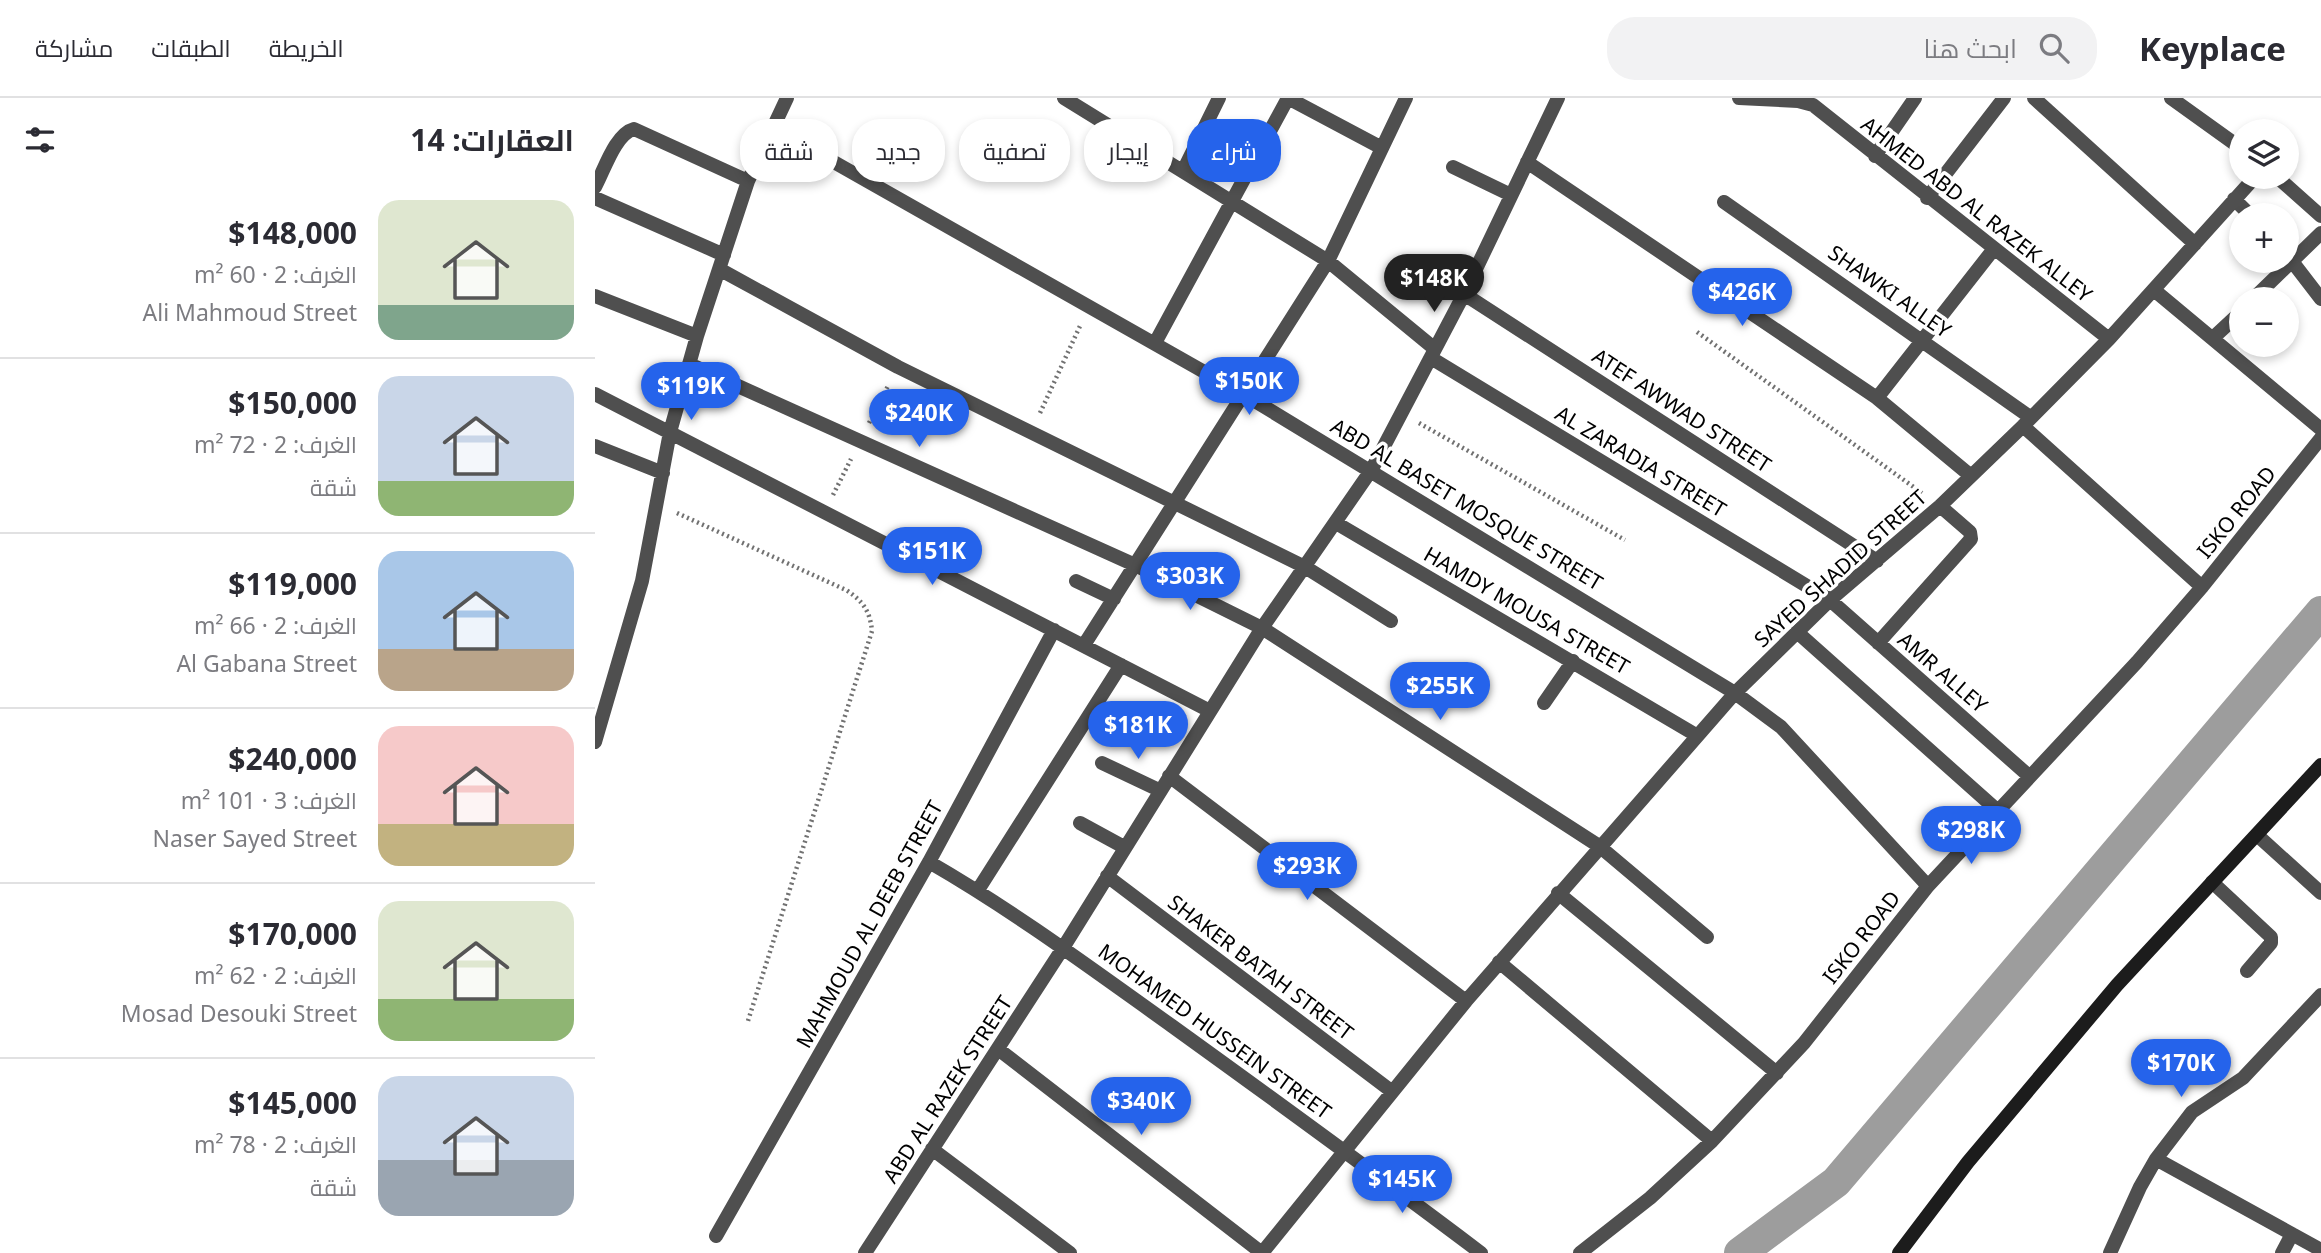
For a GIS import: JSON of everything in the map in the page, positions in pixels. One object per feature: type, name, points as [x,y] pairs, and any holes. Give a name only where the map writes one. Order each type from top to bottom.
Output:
[{"type":"street","points":[[776,119],[787,98]]},
{"type":"street","name":"AL ZARADIA STREET","points":[[1064,98],[1328,261],[1433,353],[1830,600]]},
{"type":"street","points":[[1182,171],[1219,98]]},
{"type":"street","points":[[1155,343],[1288,98],[1382,148]]},
{"type":"street","points":[[1084,645],[1328,261],[1406,98]]},
{"type":"street","name":"ABD AL RAZEK STREET","points":[[865,1253],[1063,948],[1262,628],[1372,470],[1464,294],[1558,98]]},
{"type":"street","name":"AHMED ABD AL RAZEK ALLEY","points":[[1739,98],[1815,102],[1927,198],[2109,339]]},
{"type":"street","points":[[1875,156],[1915,98]]},
{"type":"street","points":[[1927,198],[2004,98]]},
{"type":"street","points":[[2034,98],[2195,244]]},
{"type":"street","points":[[2179,100],[2229,139]]},
{"type":"street","points":[[595,187],[620,138],[627,131],[641,130],[740,177]]},
{"type":"street","points":[[1527,162],[1877,397],[1971,477]]},
{"type":"street","name":"ABD AL BASET MOSQUE STREET","points":[[838,164],[1245,395],[1735,693],[1781,727],[1928,886]]},
{"type":"street","points":[[1453,167],[1511,195]]},
{"type":"street","points":[[595,741],[642,581],[670,432],[697,336],[748,182]]},
{"type":"street","name":"SAYED SHADID STREET","points":[[1262,1253],[1390,1090],[1696,735],[1830,600],[1940,506],[2027,422],[2109,339],[2244,189]]},
{"type":"street","points":[[2291,189],[2321,216]]},
{"type":"street","points":[[595,198],[721,262],[898,367],[1305,567],[1391,621]]},
{"type":"street","points":[[2234,199],[2238,203]]},
{"type":"street","name":"SHAWKI ALLEY","points":[[1724,202],[1923,339],[2027,422],[2202,587]]},
{"type":"street","points":[[2299,251],[2321,233]]},
{"type":"street","points":[[1877,397],[1993,250]]},
{"type":"street","points":[[2299,270],[2321,299]]},
{"type":"street","points":[[2264,287],[2276,273]]},
{"type":"street","points":[[2154,290],[2214,337],[2321,429]]},
{"type":"street","name":"ATEF AWWAD STREET","points":[[1464,294],[1877,561]]},
{"type":"street","points":[[595,296],[697,336]]},
{"type":"street","points":[[2214,337],[2229,323]]},
{"type":"street","points":[[689,363],[1135,565],[1262,628],[1599,846],[1707,937]]},
{"type":"street","points":[[595,394],[1210,711]]},
{"type":"street","name":"ISKO ROAD","points":[[1580,1253],[1650,1198],[1712,1141],[1777,1073],[1804,1043],[1928,886],[2202,587],[2321,438]]},
{"type":"street","points":[[595,446],[663,473]]},
{"type":"street","points":[[1878,643],[1969,544],[1970,532],[1940,506]]},
{"type":"street","name":"HAMDY MOUSA STREET","points":[[1336,523],[1696,735]]},
{"type":"street","points":[[1076,581],[1114,599]]},
{"type":"street","name":"AMR ALLEY","points":[[1830,600],[2029,776]]},
{"type":"street","name":"MAHMOUD AL DEEB STREET","points":[[716,1236],[929,862],[1054,630]]},
{"type":"street","points":[[1797,632],[1998,811]]},
{"type":"street","points":[[1544,703],[1573,661]]},
{"type":"street","points":[[978,890],[1121,665]]},
{"type":"street","points":[[1102,763],[1159,790]]},
{"type":"street","points":[[1899,1253],[1968,1162],[2116,985],[2321,765]]},
{"type":"street","points":[[1169,776],[1465,1001]]},
{"type":"street","points":[[1080,823],[1124,847]]},
{"type":"street","points":[[2257,835],[2321,892]]},
{"type":"street","name":"MOHAMED HUSSEIN STREET","points":[[929,862],[978,890],[1063,948],[1343,1149],[1481,1253]]},
{"type":"street","name":"SHAKER BATAH STREET","points":[[1107,876],[1390,1090]]},
{"type":"street","points":[[2212,882],[2273,940],[2246,971]]},
{"type":"street","points":[[1559,893],[1777,1073]]},
{"type":"street","points":[[1499,962],[1712,1141]]},
{"type":"street","points":[[2111,1253],[2126,1214],[2156,1159],[2192,1112],[2243,1078],[2321,995]]},
{"type":"street","points":[[998,1049],[1262,1253]]},
{"type":"street","points":[[932,1149],[1069,1253]]},
{"type":"street","points":[[2156,1159],[2321,1250]]},
{"type":"street","points":[[2282,1253],[2292,1234]]},
{"type":"path","points":[[1031,432],[1090,306]]},
{"type":"path","points":[[1697,332],[1940,506]]},
{"type":"path","points":[[825,512],[898,367]]},
{"type":"path","points":[[1401,413],[1625,540]]},
{"type":"path","points":[[657,505],[846,590],[860,599],[870,616],[872,631],[747,1024]]},
{"type":"waterway","points":[[1740,1253],[1836,1182],[2321,612]]}]
